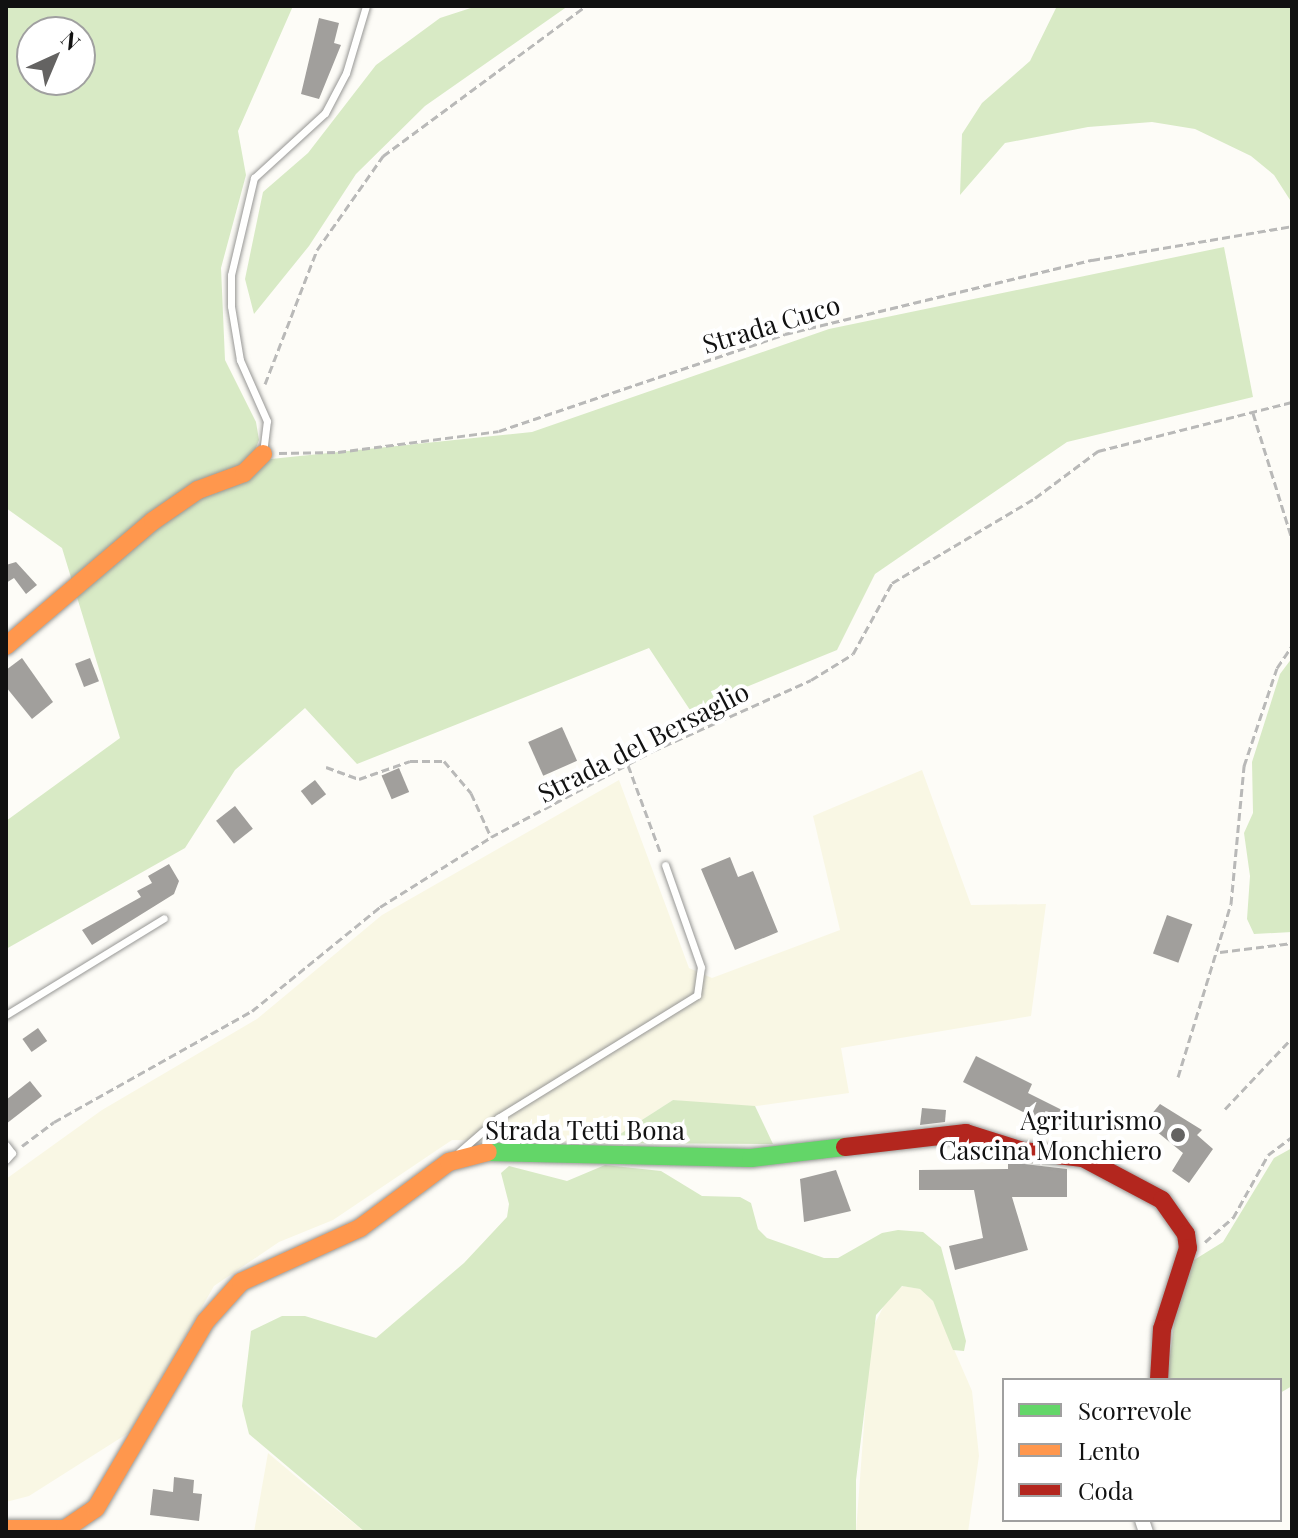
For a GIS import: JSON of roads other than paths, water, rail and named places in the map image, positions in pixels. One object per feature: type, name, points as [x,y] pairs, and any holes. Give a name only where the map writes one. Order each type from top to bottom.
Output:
[{"type":"street","points":[[6,646],[153,521],[198,490],[244,473],[263,454]]},
{"type":"street","name":"Strada Tetti Bona","points":[[6,1529],[48,1532],[82,1520],[108,1493],[220,1301],[269,1266],[360,1228],[449,1162],[523,1150],[751,1158],[966,1133],[1023,1151],[1083,1158],[1131,1179],[1175,1212],[1188,1248],[1166,1311],[1159,1378]]},
{"type":"lane","points":[[263,454],[267,421],[240,360],[231,306],[231,275],[254,178],[325,113],[346,73],[366,6]]},
{"type":"lane","points":[[449,1162],[498,1118],[697,995],[701,967],[665,865]]},
{"type":"lane","points":[[6,1015],[164,918]]},
{"type":"lane","points":[[6,1145],[12,1153],[6,1160]]},
{"type":"place","name":"Agriturismo Cascina Monchiero","points":[[1178,1135]]}]
